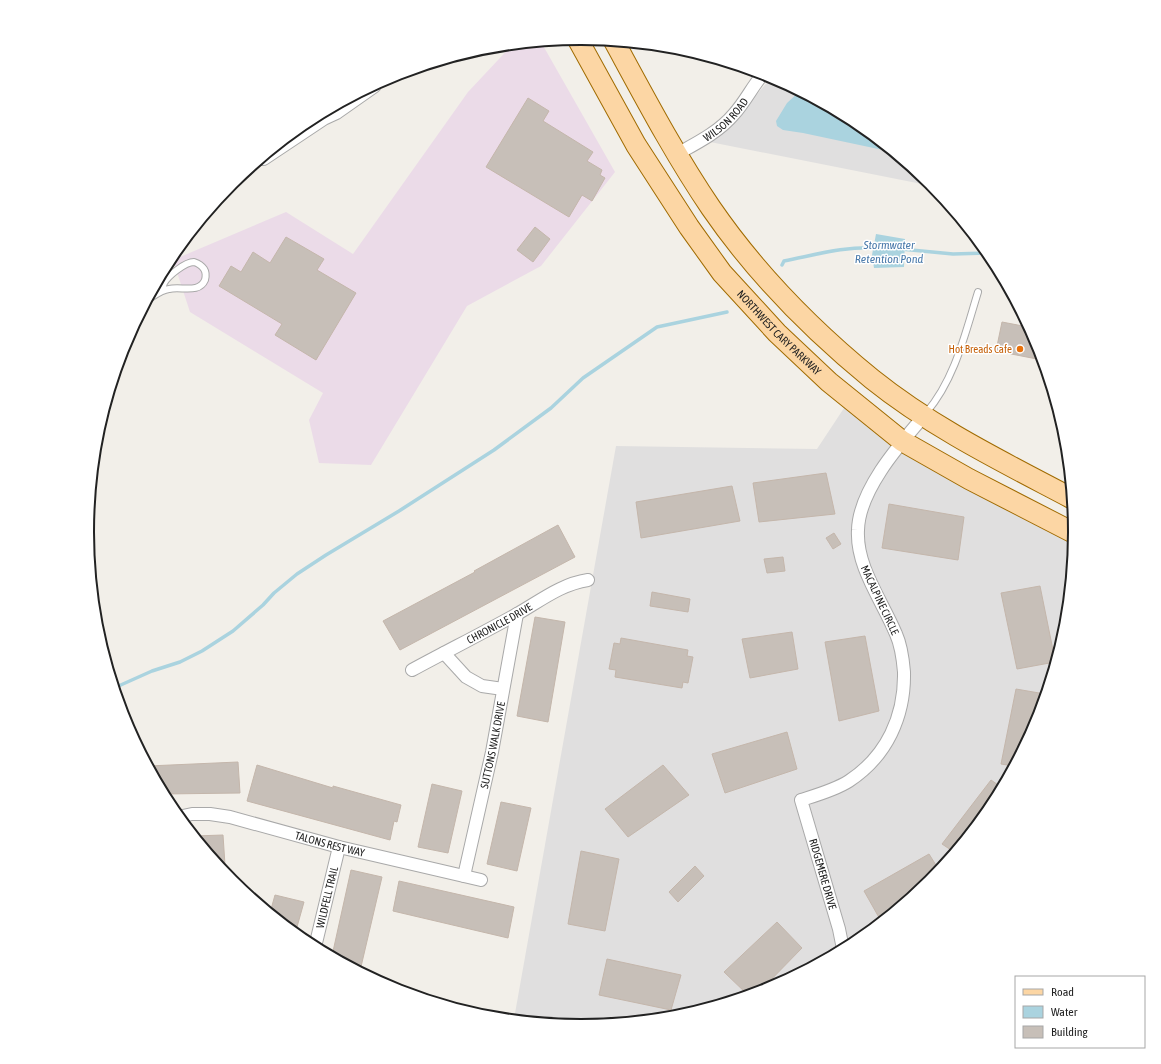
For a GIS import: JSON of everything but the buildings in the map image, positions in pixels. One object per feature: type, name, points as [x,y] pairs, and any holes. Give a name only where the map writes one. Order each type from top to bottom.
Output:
[{"type":"main road","name":"NORTHWEST CARY PARKWAY","points":[[581,45],[636,145],[689,227],[722,273],[777,333],[829,382],[902,441],[969,479],[1068,530]]},
{"type":"main road","points":[[617,46],[677,154],[712,208],[772,284],[803,316],[824,337],[873,380],[924,416],[966,442],[1066,495]]},
{"type":"street","name":"WILSON ROAD","points":[[677,154],[723,125],[741,105],[759,79]]},
{"type":"street","name":"MACALPINE CIRCLE","points":[[801,800],[838,786],[862,771],[882,749],[898,719],[904,687],[901,649],[897,635],[862,560],[858,544],[858,529],[860,512],[865,498],[883,468],[902,441],[924,416]]},
{"type":"street","name":"CHRONICLE DRIVE","points":[[412,670],[517,614],[558,589],[575,582],[588,580]]},
{"type":"street","name":"SUTTONS WALK DRIVE","points":[[464,876],[492,752],[517,614]]},
{"type":"street","points":[[444,653],[466,677],[482,686],[503,689]]},
{"type":"street","name":"RIDGEMERE DRIVE","points":[[801,800],[840,929],[842,943]]},
{"type":"street","name":"TALONS REST WAY","points":[[185,816],[210,814],[230,817],[339,847],[481,880]]},
{"type":"street","name":"WILDFELL TRAIL","points":[[316,941],[339,847]]},
{"type":"lane","points":[[156,294],[169,288],[198,288],[203,285],[206,277],[205,270],[194,262],[187,264],[164,282],[161,291]]},
{"type":"lane","points":[[924,416],[934,404],[954,367],[978,292]]},
{"type":"shaded area","points":[[544,47],[615,172],[541,266],[467,306],[371,465],[319,463],[309,420],[323,393],[190,312],[174,264],[178,258],[286,212],[353,254],[468,92],[507,51]]},
{"type":"shaded area","points":[[767,82],[824,110],[877,146],[902,166],[921,184],[710,142]]},
{"type":"shaded area","points":[[850,399],[1068,529],[1063,596],[1051,658],[1042,689],[1030,718],[1002,776],[985,803],[947,853],[902,898],[851,937],[796,969],[737,993],[676,1010],[612,1018],[580,1019],[515,1015],[616,446],[817,449]]},
{"type":"water","points":[[796,95],[851,127],[882,150],[783,130],[777,126],[776,121],[787,103]]},
{"type":"water","name":"Stormwater Retention Pond","points":[[876,234],[905,239],[904,267],[874,268],[872,255]]},
{"type":"waterway","points":[[782,265],[784,261],[830,252],[853,248],[877,248]]},
{"type":"waterway","points":[[901,249],[953,254],[979,253]]},
{"type":"waterway","points":[[118,686],[152,671],[180,662],[202,651],[233,631],[297,574],[494,450],[551,408],[583,378],[657,327],[727,312]]},
{"type":"place","name":"Hot Breads Cafe","points":[[1020,349]]}]
